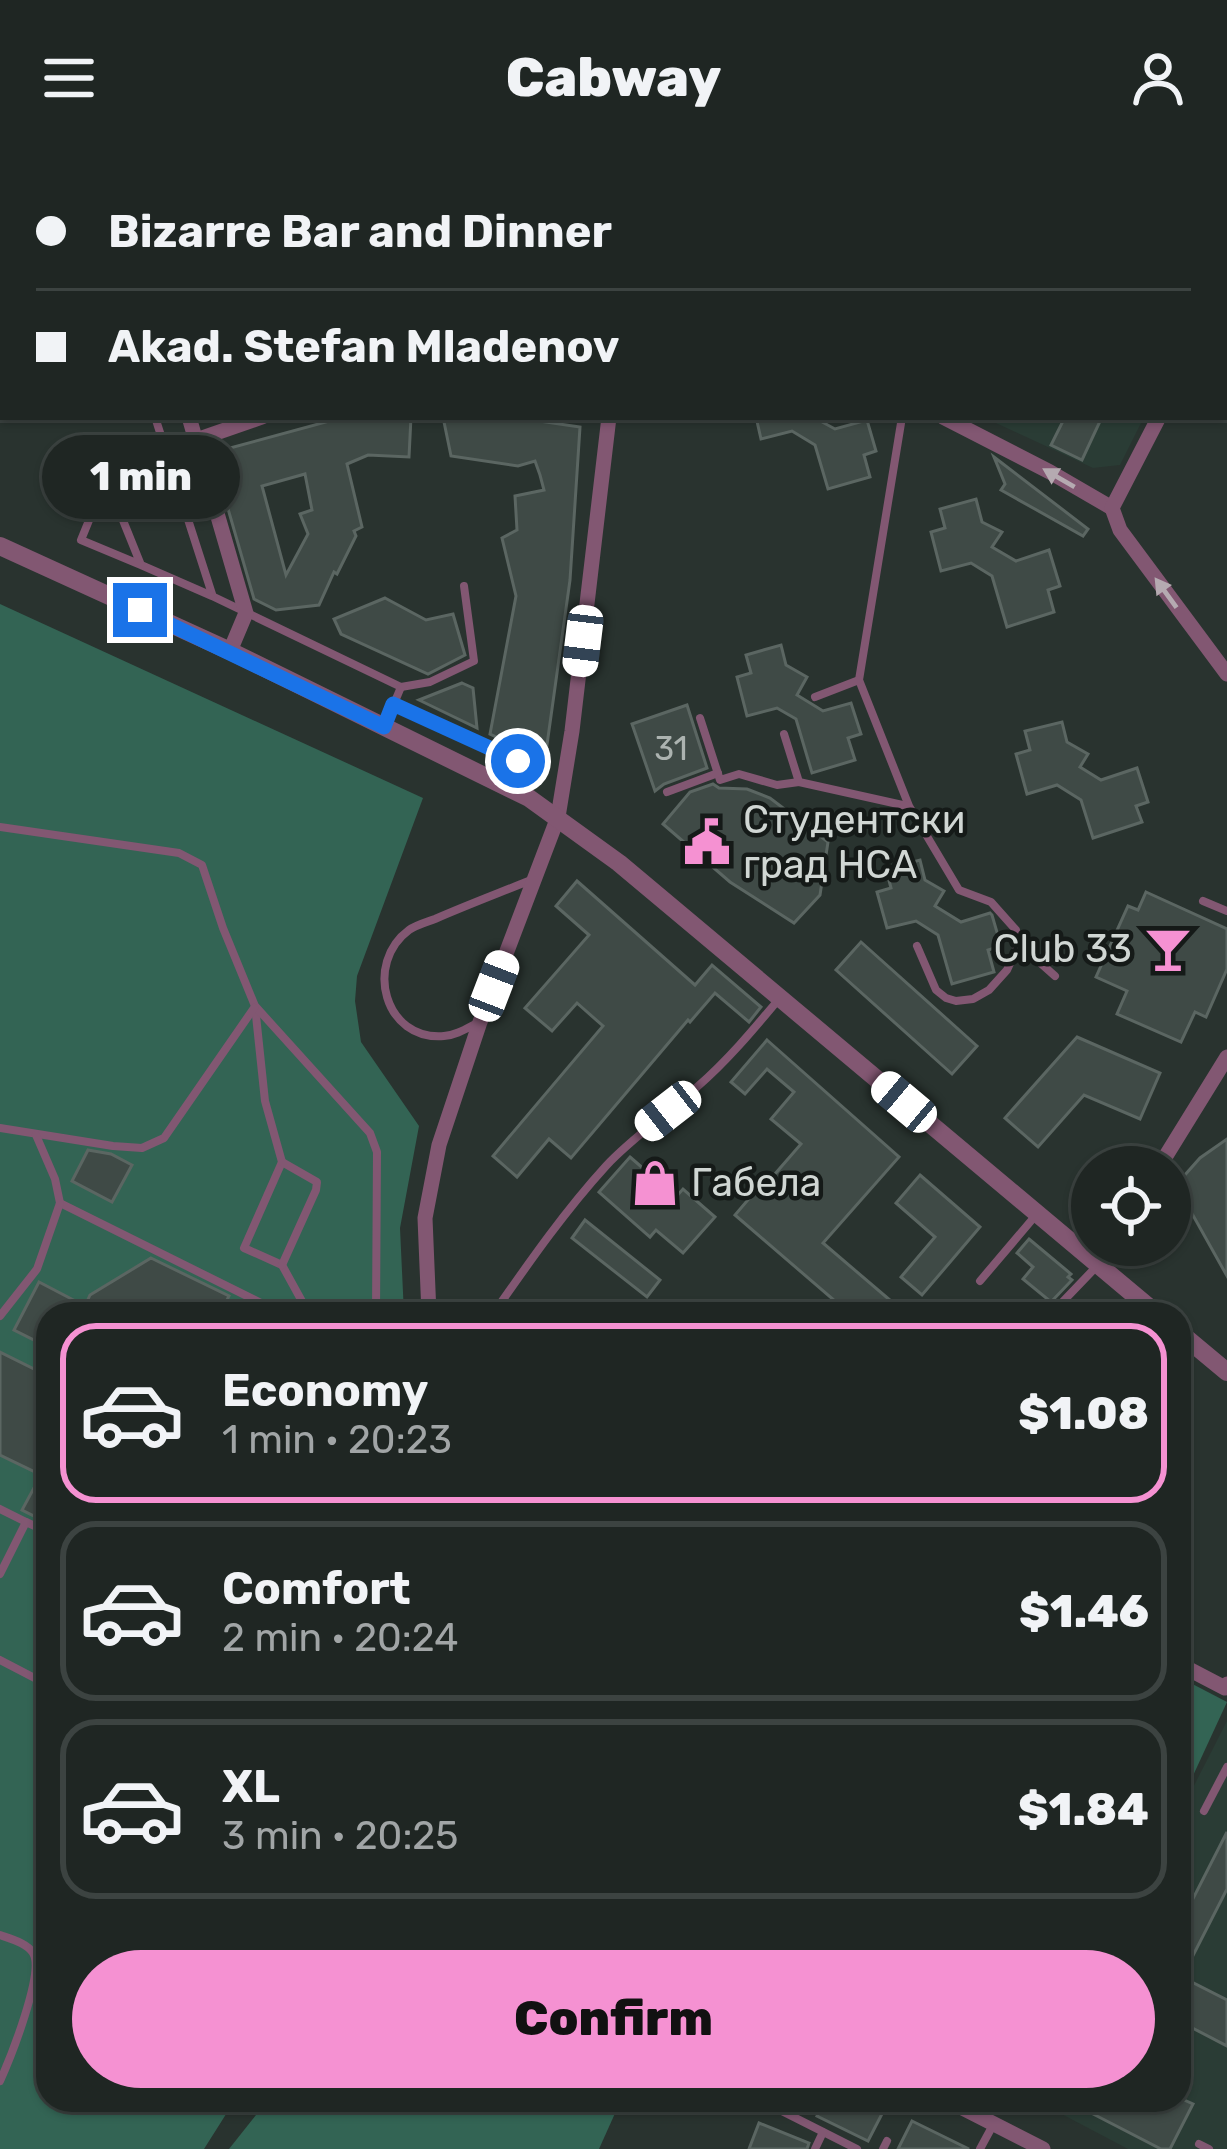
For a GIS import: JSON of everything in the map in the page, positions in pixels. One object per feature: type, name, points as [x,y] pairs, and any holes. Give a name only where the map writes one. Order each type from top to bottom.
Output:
[{"type":"street","points":[[189,420],[246,613],[230,651]]},
{"type":"street","points":[[196,440],[253,420]]},
{"type":"street","points":[[428,1302],[425,1218],[439,1145],[558,818],[609,420]]},
{"type":"street","points":[[950,420],[1112,508],[1120,530],[1227,674]]},
{"type":"street","points":[[1112,508],[1157,420]]},
{"type":"street","points":[[0,546],[230,651],[529,798],[619,863],[1071,1242]]},
{"type":"street","points":[[1173,1146],[1224,1066]]},
{"type":"street","points":[[1099,1266],[1143,1302]]},
{"type":"street","points":[[1191,1342],[1227,1372]]},
{"type":"street","points":[[1191,1670],[1225,1688],[1227,1684]]},
{"type":"street","points":[[971,2112],[1043,2149]]},
{"type":"lane","points":[[156,420],[212,596]]},
{"type":"lane","points":[[902,420],[859,680],[909,806],[959,890],[991,902],[1016,930],[1019,944],[1055,976]]},
{"type":"lane","points":[[166,451],[196,440]]},
{"type":"lane","points":[[141,565],[116,503],[92,513],[81,539],[401,687],[430,682],[474,661],[464,586]]},
{"type":"lane","points":[[1212,656],[1227,643]]},
{"type":"lane","points":[[815,697],[859,680]]},
{"type":"lane","points":[[384,727],[401,687]]},
{"type":"lane","points":[[393,704],[518,761]]},
{"type":"lane","points":[[700,718],[720,780],[739,774],[777,784],[799,782],[909,806]]},
{"type":"lane","points":[[784,734],[799,782]]},
{"type":"lane","points":[[667,792],[718,773]]},
{"type":"lane","points":[[0,827],[179,853],[202,865],[255,1006],[265,1101],[282,1162],[244,1248],[281,1265],[302,1302]]},
{"type":"lane","points":[[480,1022],[449,1036],[420,1034],[405,1025],[386,998],[388,954],[408,931],[534,879]]},
{"type":"lane","points":[[1203,901],[1227,911]]},
{"type":"lane","points":[[917,946],[936,990],[956,1001],[989,990],[1007,970],[1019,944]]},
{"type":"lane","points":[[502,1302],[606,1166],[728,1060],[780,998]]},
{"type":"lane","points":[[0,1129],[142,1148],[164,1138],[255,1006]]},
{"type":"lane","points":[[255,1006],[370,1133],[377,1152],[376,1302]]},
{"type":"lane","points":[[0,1316],[37,1270],[61,1202],[35,1133]]},
{"type":"lane","points":[[281,1265],[317,1182],[282,1162]]},
{"type":"lane","points":[[61,1202],[260,1302]]},
{"type":"lane","points":[[980,1281],[1037,1214]]},
{"type":"lane","points":[[1063,1302],[1097,1266]]},
{"type":"lane","points":[[0,1509],[36,1527]]},
{"type":"lane","points":[[0,1574],[26,1522]]},
{"type":"lane","points":[[0,1660],[36,1679]]},
{"type":"lane","points":[[1204,1810],[1227,1767]]},
{"type":"lane","points":[[0,1935],[29,1947],[36,1956]]},
{"type":"lane","points":[[0,2081],[36,1974]]},
{"type":"lane","points":[[784,2112],[857,2149]]},
{"type":"lane","points":[[980,2149],[994,2124]]},
{"type":"lane","points":[[815,2149],[824,2132]]},
{"type":"lane","points":[[1199,2144],[1209,2149]]},
{"type":"shaded area","points":[[989,420],[1142,420],[1120,465],[1093,468]]},
{"type":"shaded area","points":[[1227,1721],[1227,2149],[1128,2149],[1058,2112],[1191,2112],[1191,1792]]},
{"type":"green space","points":[[0,604],[423,798],[357,976],[355,1001],[361,1042],[419,1126],[400,1228],[403,1302],[36,1302],[36,2112],[227,2112],[204,2149],[0,2149]]},
{"type":"green space","points":[[1191,1683],[1227,1702],[1191,1780]]},
{"type":"green space","points":[[258,2112],[616,2112],[599,2149],[229,2149]]},
{"type":"building","points":[[333,420],[411,420],[409,457],[368,455],[347,464],[362,527],[354,531],[356,536],[319,605],[276,610],[254,599],[218,474],[230,448]],"holes":[[[305,474],[312,510],[300,514],[308,534],[286,575],[262,486]]]},
{"type":"building","points":[[444,420],[532,420],[580,427],[570,580],[545,759],[490,734],[516,596],[502,538],[517,530],[515,496],[544,490],[540,475],[535,461],[518,466],[451,456]]},
{"type":"building","points":[[757,420],[818,420],[835,429],[867,420],[876,451],[864,455],[870,477],[828,489],[815,445],[792,431],[761,439]]},
{"type":"building","points":[[1064,420],[1101,420],[1082,460],[1051,445]]},
{"type":"building","points":[[994,457],[1088,529],[1083,536],[1001,490],[1005,484]]},
{"type":"building","points":[[976,499],[982,522],[1002,532],[992,547],[1016,561],[1049,550],[1060,586],[1048,590],[1054,612],[1007,627],[992,576],[971,563],[941,571],[931,532],[945,528],[940,509]]},
{"type":"building","points":[[385,598],[426,620],[453,614],[465,655],[428,674],[341,634],[334,619]]},
{"type":"building","points":[[781,645],[786,665],[807,677],[797,695],[823,711],[851,703],[861,734],[848,738],[855,760],[812,773],[796,719],[777,708],[747,716],[737,677],[751,673],[746,655]]},
{"type":"building","points":[[462,683],[473,688],[477,728],[419,700]]},
{"type":"building","points":[[687,705],[707,768],[655,791],[632,724]]},
{"type":"building","points":[[1062,722],[1067,742],[1088,754],[1080,767],[1101,780],[1137,768],[1148,802],[1136,806],[1142,822],[1093,838],[1081,800],[1057,785],[1027,794],[1016,754],[1030,750],[1025,731]]},
{"type":"building","points":[[713,784],[770,798],[828,842],[820,895],[794,923],[730,882],[663,824],[690,792]]},
{"type":"building","points":[[920,860],[925,880],[944,891],[935,906],[961,922],[992,915],[1001,946],[988,950],[994,972],[952,984],[938,935],[916,921],[887,928],[877,892],[891,888],[886,869]]},
{"type":"building","points":[[577,881],[695,985],[712,965],[761,1007],[749,1022],[715,993],[571,1158],[549,1139],[517,1177],[493,1156],[603,1026],[577,1003],[552,1031],[525,1008],[589,935],[556,906]]},
{"type":"building","name":"Club 33","points":[[1146,892],[1227,929],[1227,969],[1206,1017],[1195,1012],[1181,1042],[1117,1014],[1127,991],[1096,977],[1128,906],[1138,910]]},
{"type":"building","points":[[861,942],[977,1046],[952,1074],[836,970]]},
{"type":"building","points":[[1077,1037],[1160,1073],[1140,1119],[1084,1095],[1038,1147],[1005,1118]]},
{"type":"building","points":[[767,1040],[899,1157],[823,1243],[890,1302],[836,1302],[735,1215],[801,1144],[771,1119],[794,1092],[767,1069],[745,1094],[731,1082]]},
{"type":"building","points":[[1227,1139],[1227,1276],[1191,1212],[1191,1168]]},
{"type":"building","points":[[88,1150],[111,1154],[132,1165],[112,1202],[72,1181]]},
{"type":"building","points":[[630,1157],[676,1197],[683,1189],[715,1217],[683,1253],[656,1230],[650,1237],[599,1192]]},
{"type":"building","points":[[920,1175],[980,1227],[922,1295],[901,1277],[935,1237],[896,1203]]},
{"type":"building","points":[[585,1220],[660,1280],[647,1297],[572,1238]]},
{"type":"building","points":[[1029,1239],[1071,1274],[1072,1280],[1051,1302],[1023,1279],[1033,1267],[1017,1253]]},
{"type":"building","points":[[151,1258],[229,1296],[226,1302],[87,1302],[90,1295]]},
{"type":"building","points":[[39,1282],[77,1302],[36,1302],[36,1341],[14,1330]]},
{"type":"building","points":[[0,1352],[36,1370],[36,1473],[0,1455]]},
{"type":"building","points":[[36,1484],[36,1517],[22,1510]]},
{"type":"building","points":[[1227,1832],[1227,1889],[1191,1959],[1191,1902]]},
{"type":"building","points":[[1191,1982],[1227,2000],[1227,2046],[1191,2027]]},
{"type":"building","points":[[819,2112],[883,2112],[868,2141],[817,2116]]},
{"type":"building","points":[[1089,2112],[1189,2112],[1170,2149],[1161,2149]]},
{"type":"building","points":[[912,2121],[969,2149],[898,2149]]},
{"type":"building","points":[[759,2123],[809,2143],[807,2149],[749,2149]]},
{"type":"place","name":"Студентски град НСА","points":[[707,842]]},
{"type":"place","name":"Club 33","points":[[1168,949]]},
{"type":"place","name":"Габела","points":[[655,1183]]},
{"type":"route","points":[[140,610],[384,727],[393,704],[518,761]]}]
